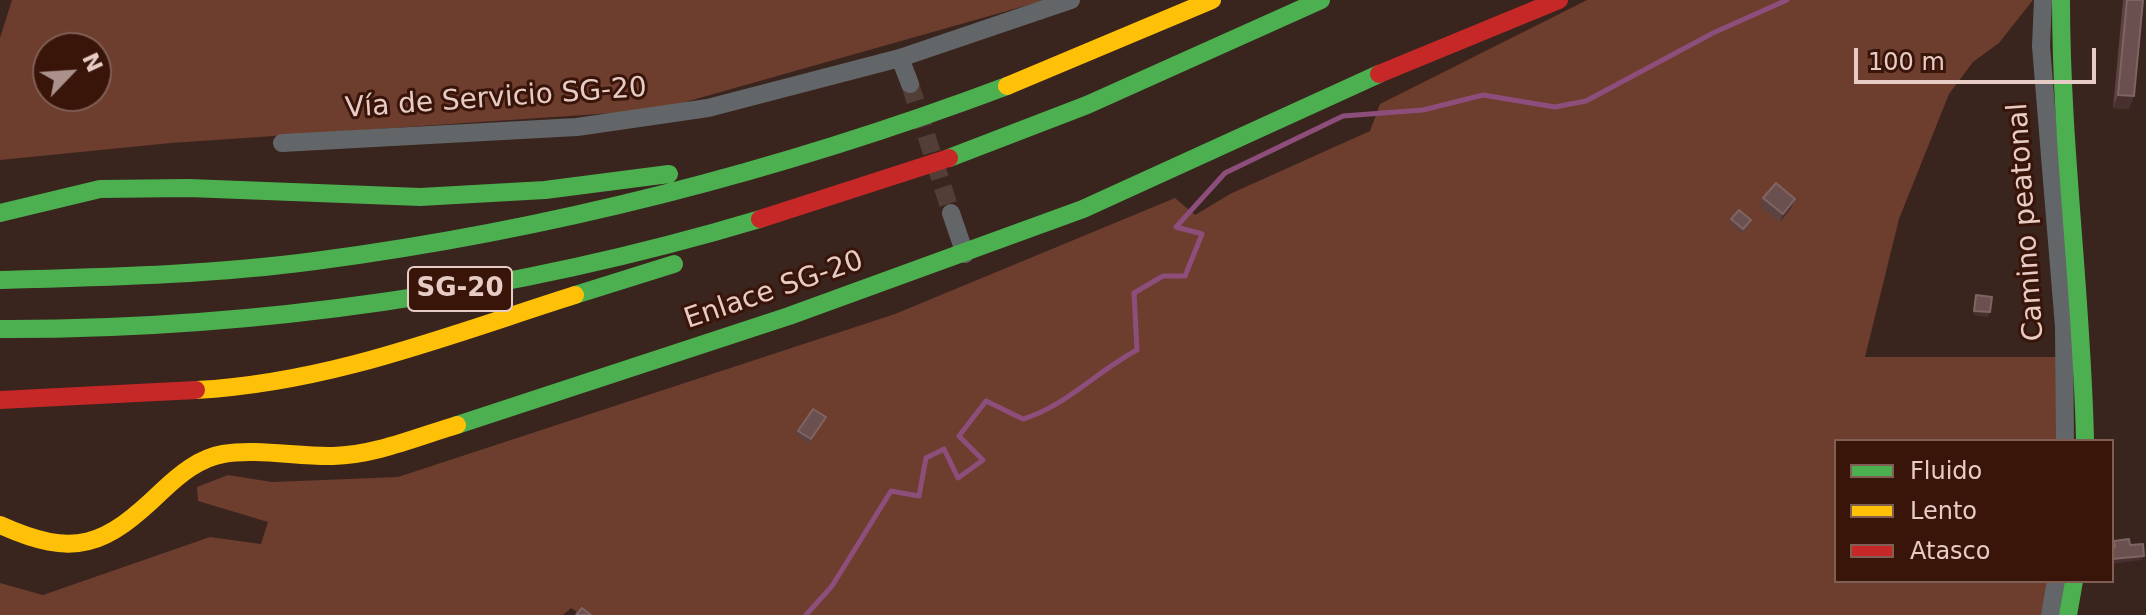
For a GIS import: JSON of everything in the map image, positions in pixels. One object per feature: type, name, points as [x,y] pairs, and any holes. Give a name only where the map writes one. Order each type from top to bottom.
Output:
[{"type":"main road","name":"SG-20","points":[[0,280],[150,278],[299,263],[459,241],[578,218],[751,174],[900,126],[1103,50],[1212,0]]},
{"type":"main road","name":"SG-20","points":[[7,329],[152,325],[305,311],[461,289],[578,267],[666,245],[895,180],[1036,129],[1129,90],[1321,0]]},
{"type":"main road","name":"Enlace SG-20","points":[[0,525],[35,541],[71,545],[92,541],[126,526],[184,470],[223,454],[335,456],[409,443],[965,254],[1083,209],[1366,79],[1559,0]]},
{"type":"main road","points":[[2061,0],[2064,127],[2080,308],[2085,439]]},
{"type":"main road","points":[[0,213],[58,196],[100,189],[210,188],[339,196],[531,192],[708,168],[824,138],[900,126]]},
{"type":"main road","points":[[0,400],[254,387],[327,374],[431,344],[696,257],[895,180]]},
{"type":"main road","points":[[2068,615],[2074,583]]},
{"type":"street","name":"Vía de Servicio SG-20","points":[[282,143],[577,127],[708,108],[900,58],[1071,0]]},
{"type":"street","name":"Camino peatonal","points":[[2043,0],[2041,46],[2064,327],[2065,439]]},
{"type":"street","points":[[900,58],[910,84]]},
{"type":"street","points":[[951,213],[965,254]]},
{"type":"street","points":[[2050,615],[2056,583]]},
{"type":"shaded area","points":[[12,0],[1046,0],[657,110],[171,143],[0,160],[0,38]]},
{"type":"shaded area","points":[[1587,0],[2033,0],[1999,43],[1973,62],[1949,94],[1899,219],[1865,357],[2061,357],[2065,439],[1834,439],[1834,583],[2056,583],[2048,615],[582,615],[571,608],[563,615],[0,615],[0,583],[43,595],[210,537],[261,544],[268,522],[198,501],[197,487],[228,475],[272,482],[398,477],[895,314],[1175,198],[1195,215],[1232,193],[1370,131],[1380,104]]},
{"type":"building","points":[[2127,0],[2143,0],[2134,96],[2118,95]]},
{"type":"building","points":[[1776,183],[1795,199],[1783,214],[1763,198]]},
{"type":"building","points":[[1739,210],[1751,220],[1743,229],[1731,219]]},
{"type":"building","points":[[1976,295],[1992,297],[1990,312],[1974,311]]},
{"type":"building","points":[[813,409],[826,417],[811,439],[798,431]]},
{"type":"building","points":[[2129,539],[2130,545],[2143,544],[2144,556],[2114,559],[2114,541]]},
{"type":"building","points":[[582,608],[591,615],[576,615]]},
{"type":"waterway","points":[[806,615],[832,586],[891,491],[919,496],[926,458],[944,449],[958,478],[983,460],[959,436],[986,401],[1023,419],[1053,406],[1137,350],[1134,293],[1163,276],[1185,276],[1202,234],[1176,227],[1225,173],[1343,116],[1423,110],[1483,95],[1555,107],[1586,101],[1713,33],[1787,0]]},
{"type":"tunnel","points":[[910,84],[951,213]]},
{"type":"traffic: fast","points":[[949,158],[1087,105],[1321,0]]},
{"type":"traffic: fast","points":[[2061,0],[2064,110],[2085,439]]},
{"type":"traffic: fast","points":[[457,425],[789,316],[1083,209],[1379,74]]},
{"type":"traffic: fast","points":[[0,280],[158,275],[276,266],[492,232],[579,214],[752,170],[1007,86]]},
{"type":"traffic: fast","points":[[0,213],[100,189],[189,188],[420,197],[545,190],[669,174]]},
{"type":"traffic: fast","points":[[0,329],[96,328],[192,322],[384,302],[574,267],[760,219]]},
{"type":"traffic: fast","points":[[575,295],[674,264]]},
{"type":"traffic: fast","points":[[2068,615],[2074,583]]},
{"type":"traffic: slow","points":[[1007,86],[1212,0]]},
{"type":"traffic: slow","points":[[196,390],[245,386],[341,367],[435,341],[575,295]]},
{"type":"traffic: slow","points":[[0,525],[49,542],[69,544],[88,541],[123,524],[182,473],[214,456],[236,452],[349,455],[396,445],[457,425]]},
{"type":"traffic: jam","points":[[1379,74],[1559,0]]},
{"type":"traffic: jam","points":[[760,219],[949,158]]},
{"type":"traffic: jam","points":[[0,400],[196,390]]}]
